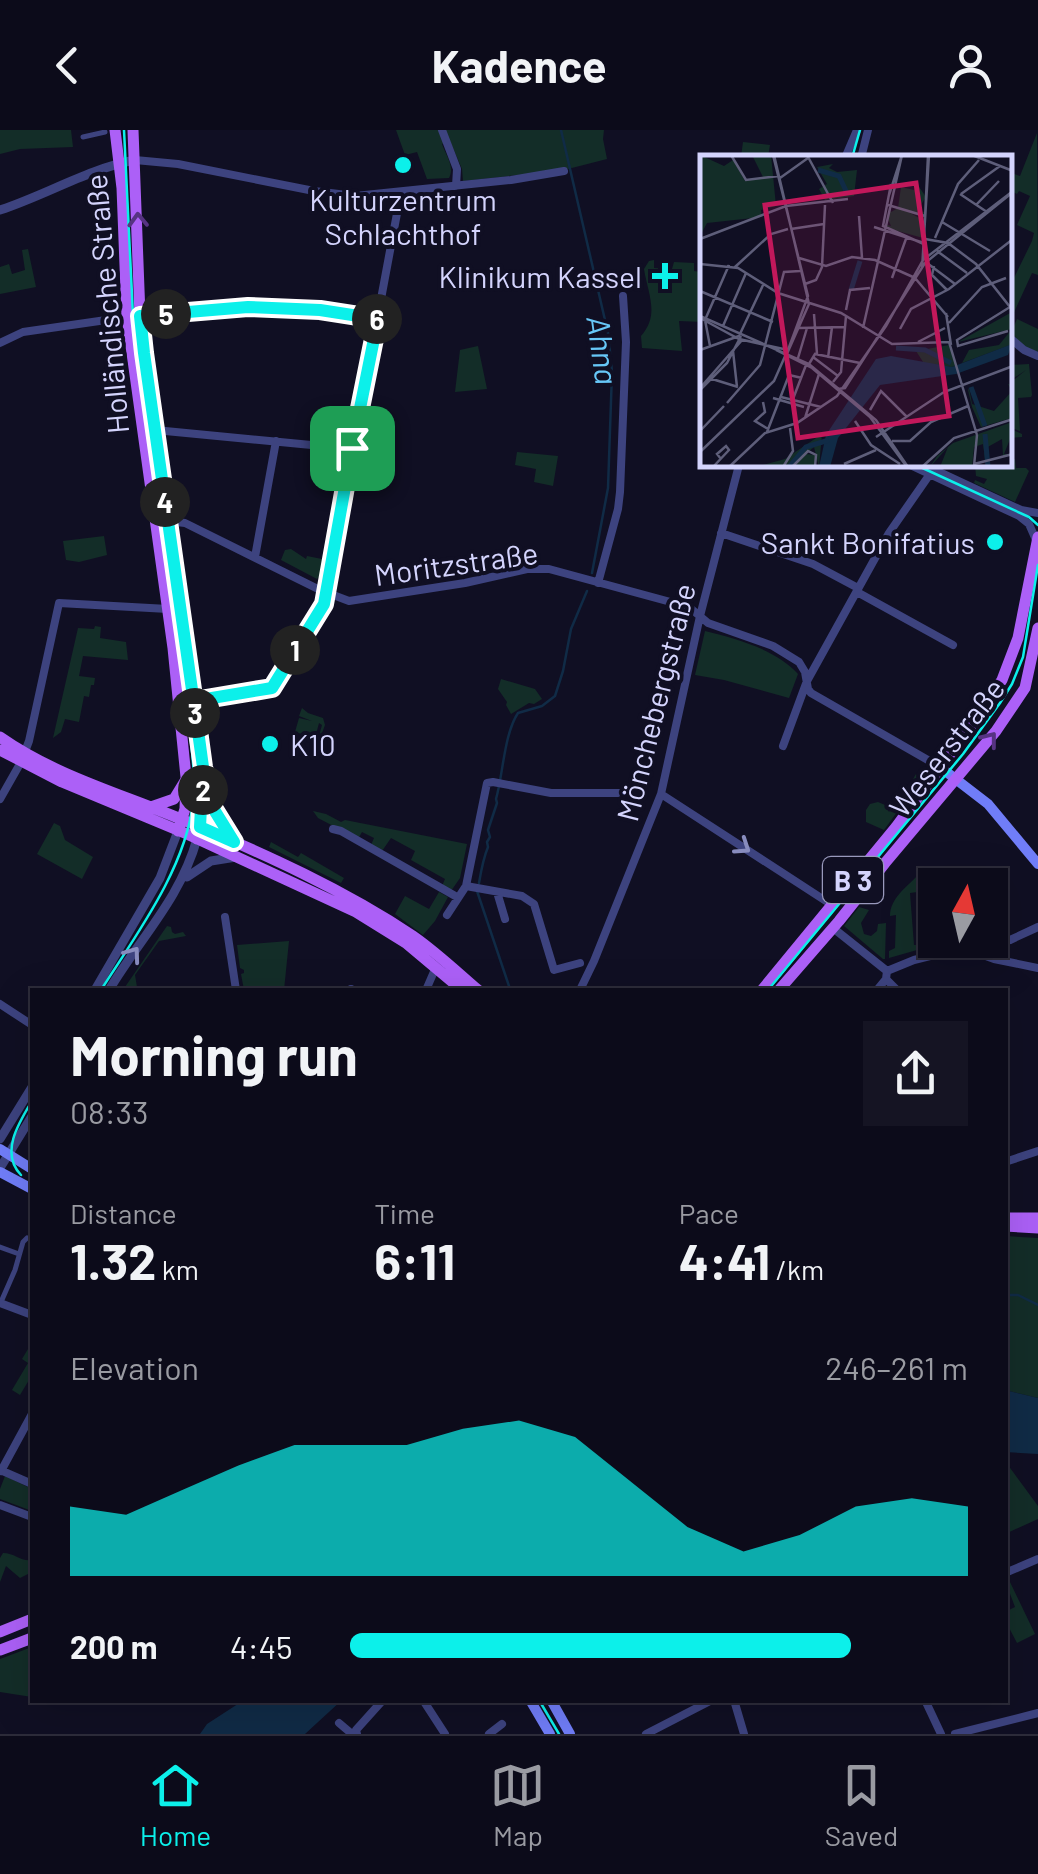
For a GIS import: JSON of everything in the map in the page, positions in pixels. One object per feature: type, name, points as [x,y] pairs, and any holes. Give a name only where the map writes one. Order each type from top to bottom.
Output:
[{"type":"main road","name":"Holländische Straße","points":[[134,130],[133,317],[155,430],[203,767],[199,833]]},
{"type":"main road","name":"Holländische Straße","points":[[110,131],[119,163],[186,777],[180,825]]},
{"type":"main road","name":"B 3","points":[[1014,653],[1037,540]]},
{"type":"main road","name":"B 3","points":[[1036,674],[1038,628]]},
{"type":"main road","points":[[1014,653],[1036,648]]},
{"type":"main road","name":"Weserstraße","points":[[764,988],[906,814],[1002,680],[1014,653]]},
{"type":"main road","name":"Weserstraße","points":[[781,988],[957,779],[1036,674]]},
{"type":"main road","points":[[0,737],[23,758],[62,782],[158,822],[180,825]]},
{"type":"main road","points":[[0,750],[151,806],[180,825],[234,842],[302,874],[410,934],[460,988]]},
{"type":"main road","points":[[203,767],[213,808],[234,842]]},
{"type":"main road","points":[[940,767],[988,804],[1038,864]]},
{"type":"main road","points":[[151,806],[174,800],[186,777]]},
{"type":"main road","points":[[199,833],[236,857],[356,912],[475,988]]},
{"type":"main road","points":[[5,1152],[30,1167]]},
{"type":"main road","points":[[0,1170],[30,1188]]},
{"type":"main road","points":[[1008,1218],[1038,1218]]},
{"type":"main road","points":[[1008,1226],[1038,1228]]},
{"type":"main road","points":[[0,1632],[30,1621]]},
{"type":"main road","points":[[0,1650],[30,1639]]},
{"type":"main road","points":[[532,1703],[550,1734]]},
{"type":"main road","points":[[553,1703],[570,1734]]},
{"type":"street","points":[[442,130],[458,169],[456,186]]},
{"type":"street","points":[[846,155],[858,130]]},
{"type":"street","points":[[863,155],[868,130]]},
{"type":"street","points":[[84,137],[110,131]]},
{"type":"street","points":[[0,210],[135,160],[355,196],[564,171]]},
{"type":"street","points":[[194,701],[272,688],[324,604],[401,192]]},
{"type":"street","points":[[598,583],[620,492],[626,342],[623,296]]},
{"type":"street","points":[[0,343],[23,332],[248,307],[320,310],[378,319]]},
{"type":"street","points":[[1013,341],[1038,356]]},
{"type":"street","points":[[155,430],[352,448]]},
{"type":"street","points":[[254,557],[276,441]]},
{"type":"street","name":"Mönchebergstraße","points":[[581,988],[660,794],[720,533],[739,468]]},
{"type":"street","points":[[926,473],[1021,510],[1038,512]]},
{"type":"street","points":[[926,473],[1019,516],[1029,524],[1037,540]]},
{"type":"street","points":[[783,746],[807,681],[926,473]]},
{"type":"street","name":"Moritzstraße","points":[[168,521],[185,523],[340,599],[475,582],[536,568],[689,607],[708,623],[758,639],[790,655],[803,667],[811,693],[940,767]]},
{"type":"street","points":[[720,533],[802,560],[953,645]]},
{"type":"street","points":[[0,799],[30,742],[59,603],[168,610]]},
{"type":"street","points":[[474,887],[496,783],[551,793],[627,793]]},
{"type":"street","points":[[660,794],[832,905]]},
{"type":"street","points":[[158,822],[168,838],[167,858]]},
{"type":"street","points":[[96,988],[160,878],[180,825]]},
{"type":"street","points":[[333,829],[457,897]]},
{"type":"street","points":[[110,988],[160,919],[192,858],[199,833]]},
{"type":"street","points":[[181,882],[202,865],[236,857]]},
{"type":"street","points":[[447,916],[457,897],[474,887],[522,896],[534,904],[554,970],[580,964]]},
{"type":"street","points":[[497,892],[505,918]]},
{"type":"street","points":[[225,917],[236,988]]},
{"type":"street","points":[[833,928],[896,988]]},
{"type":"street","points":[[1008,940],[1038,928]]},
{"type":"street","points":[[878,988],[886,975],[928,958]]},
{"type":"street","points":[[991,958],[1038,968]]},
{"type":"street","points":[[427,988],[439,963]]},
{"type":"street","points":[[0,1004],[30,1024]]},
{"type":"street","points":[[0,1139],[30,1090]]},
{"type":"street","points":[[0,1170],[5,1152],[30,1119]]},
{"type":"street","points":[[1008,1161],[1038,1151]]},
{"type":"street","points":[[27,1238],[0,1302],[30,1314]]},
{"type":"street","points":[[0,1247],[20,1254]]},
{"type":"street","points":[[30,1418],[1,1470],[30,1483]]},
{"type":"street","points":[[0,1505],[30,1516]]},
{"type":"street","points":[[1008,1572],[1038,1559]]},
{"type":"street","points":[[339,1723],[355,1734],[380,1703]]},
{"type":"street","points":[[426,1703],[445,1734]]},
{"type":"street","points":[[646,1734],[706,1703]]},
{"type":"street","points":[[735,1703],[744,1734]]},
{"type":"street","points":[[926,1703],[941,1734]]},
{"type":"street","points":[[955,1734],[1038,1713]]},
{"type":"street","points":[[489,1734],[502,1724]]},
{"type":"green space","points":[[0,130],[71,130],[73,147],[20,149],[0,154]]},
{"type":"green space","points":[[396,130],[604,130],[607,159],[564,170],[463,181],[450,141],[442,144],[450,165],[449,178],[427,179],[417,152],[405,155]]},
{"type":"green space","points":[[1037,133],[1038,275],[1032,273],[1013,315],[1013,280],[1034,233],[1017,225],[1030,196],[1013,192],[1013,174],[1020,176]]},
{"type":"green space","points":[[743,142],[770,145],[768,155],[741,155]]},
{"type":"green space","points":[[28,249],[36,287],[0,294],[0,267],[9,264],[12,274],[25,270],[22,250]]},
{"type":"green space","points":[[654,260],[654,268],[672,269],[674,262],[694,263],[694,271],[700,272],[700,322],[679,321],[682,351],[642,348],[641,336],[651,312],[644,269]]},
{"type":"green space","points":[[1017,319],[1038,329],[1038,352],[1025,347],[1013,335]]},
{"type":"green space","points":[[478,346],[487,389],[455,392],[460,350]]},
{"type":"green space","points":[[1029,364],[1032,395],[1018,398],[1020,431],[1013,429],[1013,380],[1026,370],[1013,379],[1013,365]]},
{"type":"green space","points":[[517,452],[558,456],[553,486],[534,482],[536,469],[515,465]]},
{"type":"green space","points":[[1013,459],[1016,468],[1029,471],[1015,502],[974,483],[975,480],[984,484],[987,479],[976,476],[975,468],[1013,468]]},
{"type":"green space","points":[[336,486],[322,573],[317,579],[281,560],[285,550],[291,549],[306,559],[322,559]]},
{"type":"green space","points":[[104,536],[107,555],[79,562],[66,560],[63,541]]},
{"type":"green space","points":[[101,627],[100,638],[126,642],[128,660],[83,656],[79,676],[95,678],[94,685],[89,697],[84,696],[79,722],[65,719],[61,732],[53,738],[78,628]]},
{"type":"green space","points":[[705,631],[755,646],[779,658],[798,674],[789,698],[695,675]]},
{"type":"green space","points":[[501,679],[535,689],[542,699],[511,714],[498,689]]},
{"type":"green space","points":[[302,708],[323,718],[325,725],[319,736],[319,723],[312,743],[295,732],[299,718],[312,721],[299,716]]},
{"type":"green space","points":[[916,774],[919,782],[884,830],[866,822],[870,804],[878,802],[889,812]]},
{"type":"green space","points":[[313,811],[341,822],[467,844],[460,878],[451,891],[442,886],[445,879],[411,860],[415,851],[391,838],[382,851],[371,845],[374,838],[362,832],[358,839],[318,818]]},
{"type":"green space","points":[[54,823],[60,826],[65,840],[93,857],[82,879],[37,854]]},
{"type":"green space","points":[[271,842],[298,857],[301,853],[344,878],[341,883],[269,847]]},
{"type":"green space","points":[[918,875],[918,892],[910,893],[914,945],[918,945],[918,950],[889,958],[889,951],[895,948],[896,915],[890,916],[891,910],[900,893]]},
{"type":"green space","points":[[439,892],[448,897],[423,935],[395,914],[405,896],[429,909]]},
{"type":"green space","points":[[859,907],[869,910],[861,923],[864,934],[871,936],[878,924],[886,923],[885,959],[844,926]]},
{"type":"green space","points":[[167,926],[175,934],[183,932],[186,936],[159,941],[135,975],[137,987],[144,988],[125,987]]},
{"type":"green space","points":[[289,941],[284,988],[244,988],[244,970],[240,968],[237,945]]},
{"type":"green space","points":[[1008,1236],[1038,1238],[1038,1398],[1008,1391]]},
{"type":"green space","points":[[30,1350],[30,1378],[20,1395],[12,1390],[28,1363],[22,1359]]},
{"type":"green space","points":[[1008,1465],[1038,1506],[1038,1519],[1008,1533]]},
{"type":"green space","points":[[5,1476],[30,1488],[30,1510],[0,1499]]},
{"type":"green space","points":[[3,1553],[30,1560],[30,1573],[20,1578],[6,1566],[0,1582]]},
{"type":"green space","points":[[1008,1582],[1035,1634],[1017,1643],[1008,1626],[1008,1610],[1015,1607]]},
{"type":"green space","points":[[30,1648],[30,1697],[0,1692],[0,1659]]},
{"type":"water","points":[[1008,1391],[1038,1398],[1038,1454],[1008,1452]]},
{"type":"water","points":[[239,1703],[339,1703],[305,1734],[200,1734],[207,1724]]},
{"type":"waterway","name":"Ahna","points":[[561,130],[608,333],[612,372],[608,488],[592,573]]},
{"type":"waterway","name":"Ahna","points":[[479,883],[513,722],[518,713],[542,706],[555,696],[571,629],[587,591]]},
{"type":"waterway","name":"Ahna","points":[[477,891],[510,988]]},
{"type":"waterway","name":"Ahna","points":[[1008,1295],[1018,1295],[1038,1305]]},
{"type":"tram line","points":[[102,988],[170,876],[188,827],[194,784],[134,336],[124,130]]},
{"type":"tram line","points":[[853,155],[860,130]]},
{"type":"tram line","points":[[923,468],[1029,517],[1038,525]]},
{"type":"tram line","points":[[770,988],[963,754],[1000,703],[1023,657],[1038,565]]},
{"type":"tram line","points":[[21,1175],[12,1157],[13,1138],[30,1105]]},
{"type":"tram line","points":[[541,1703],[559,1734]]},
{"type":"place","name":"Kulturzentrum Schlachthof","points":[[403,165]]},
{"type":"place","name":"Klinikum Kassel","points":[[665,276]]},
{"type":"place","name":"Sankt Bonifatius","points":[[995,542]]},
{"type":"place","name":"K10","points":[[270,744]]},
{"type":"route","points":[[352,448],[324,604],[272,688],[194,701],[203,767],[200,827],[234,842],[213,808],[203,767],[140,316],[248,307],[320,310],[378,319],[352,448]]}]
